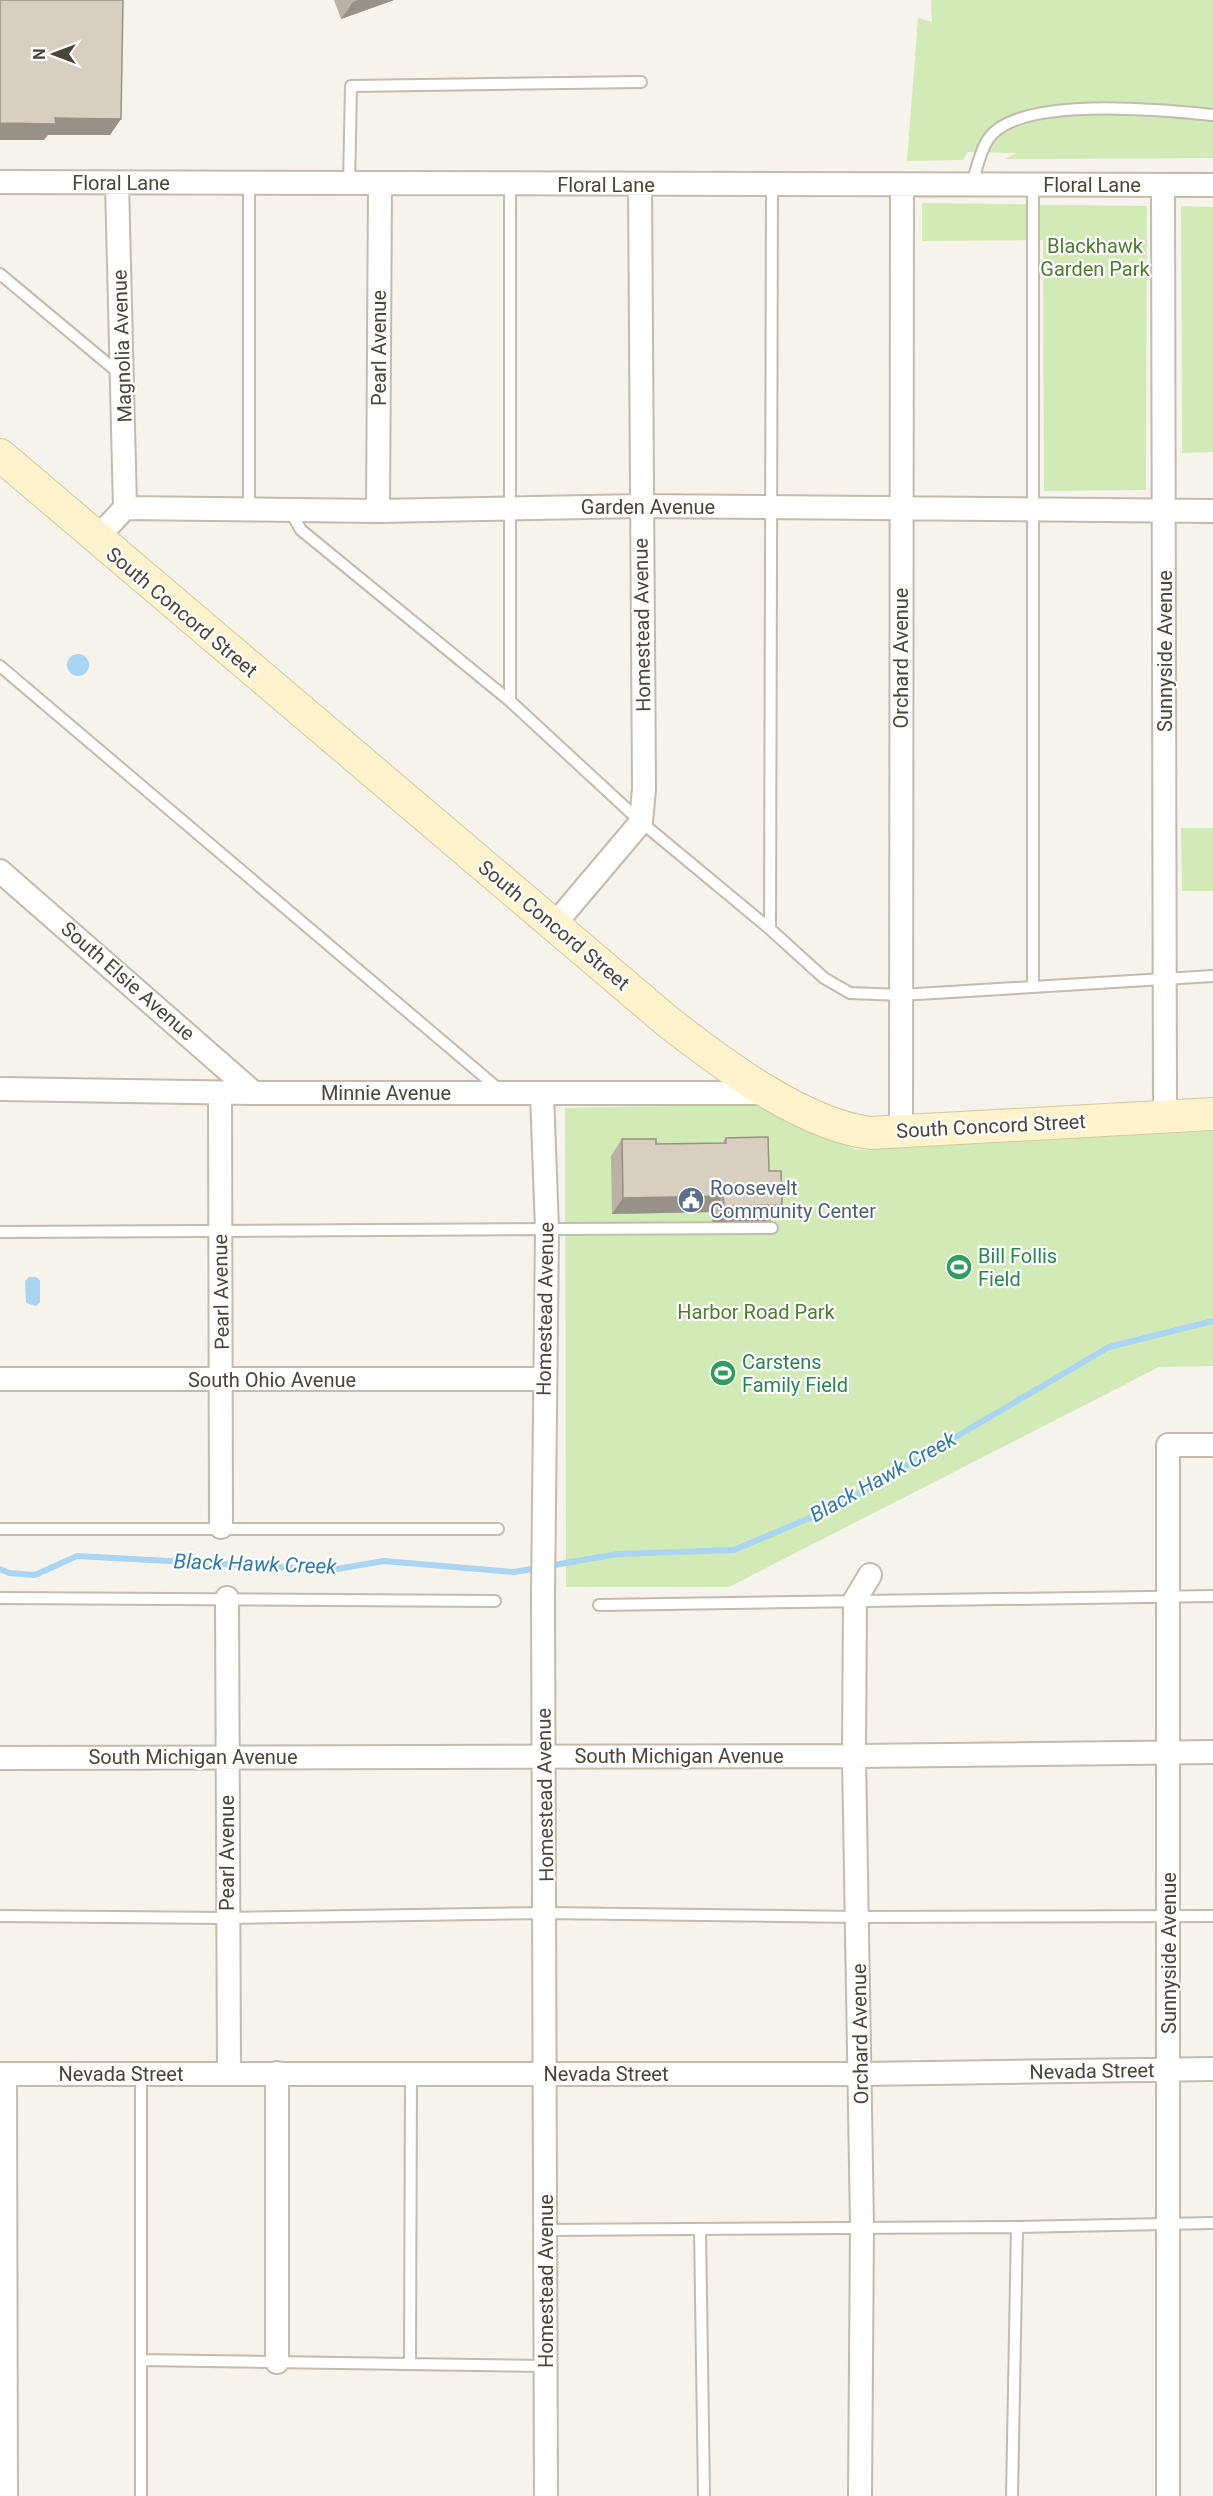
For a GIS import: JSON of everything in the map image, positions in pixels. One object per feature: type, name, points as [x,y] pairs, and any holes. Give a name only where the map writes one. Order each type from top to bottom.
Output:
[{"type":"street","name":"Floral Lane","points":[[0,182],[380,185],[1213,185]]},
{"type":"street","name":"Magnolia Avenue","points":[[117,183],[124,377],[125,508]]},
{"type":"street","name":"Homestead Avenue","points":[[640,184],[640,506],[644,789],[641,822]]},
{"type":"street","name":"Pearl Avenue","points":[[378,511],[380,185]]},
{"type":"street","name":"Orchard Avenue","points":[[901,1131],[902,185]]},
{"type":"street","name":"Sunnyside Avenue","points":[[1163,186],[1165,1117]]},
{"type":"street","name":"South Concord Street","points":[[0,455],[96,539],[693,1041],[717,1060],[772,1093],[837,1126],[870,1133],[1213,1114]]},
{"type":"street","name":"Garden Avenue","points":[[125,508],[288,508],[378,511],[640,506],[1213,511]]},
{"type":"street","points":[[96,539],[125,508]]},
{"type":"street","points":[[554,925],[641,822]]},
{"type":"street","name":"South Elsie Avenue","points":[[0,871],[254,1093]]},
{"type":"street","name":"Minnie Avenue","points":[[0,1089],[220,1093],[772,1093]]},
{"type":"street","name":"Pearl Avenue","points":[[220,1093],[221,1527]]},
{"type":"street","name":"Homestead Avenue","points":[[542,1094],[547,1230],[543,1595],[547,2074],[546,2496]]},
{"type":"street","name":"South Ohio Avenue","points":[[0,1379],[544,1379]]},
{"type":"street","name":"Sunnyside Avenue","points":[[1168,2496],[1167,1445],[1213,1445]]},
{"type":"street","points":[[855,1600],[870,1575]]},
{"type":"street","name":"Pearl Avenue","points":[[227,1598],[229,2072]]},
{"type":"street","name":"Orchard Avenue","points":[[855,1600],[854,1756],[862,2226],[860,2496]]},
{"type":"street","name":"South Michigan Avenue","points":[[0,1758],[854,1756],[1213,1752]]},
{"type":"street","name":"Nevada Street","points":[[3,2074],[411,2072],[861,2074],[1213,2069]]},
{"type":"street","points":[[277,2073],[277,2362]]},
{"type":"street","points":[[3,2074],[6,2496]]},
{"type":"lane","points":[[349,184],[351,86],[641,82]]},
{"type":"lane","points":[[971,185],[987,140],[1007,122],[1067,108],[1213,115]]},
{"type":"lane","points":[[249,183],[249,508]]},
{"type":"lane","points":[[510,184],[510,701]]},
{"type":"lane","points":[[770,929],[772,185]]},
{"type":"lane","points":[[1033,185],[1033,987]]},
{"type":"lane","points":[[0,274],[124,377]]},
{"type":"lane","points":[[288,508],[301,530],[510,701],[641,822],[770,929],[824,978],[850,993],[901,995],[1213,976]]},
{"type":"lane","points":[[0,666],[504,1094]]},
{"type":"lane","points":[[0,1232],[772,1228]]},
{"type":"lane","points":[[0,1529],[498,1528]]},
{"type":"lane","points":[[599,1605],[1213,1596]]},
{"type":"lane","points":[[0,1598],[495,1600]]},
{"type":"lane","points":[[0,1916],[227,1918],[546,1913],[858,1917],[1213,1916]]},
{"type":"lane","points":[[410,2364],[411,2072]]},
{"type":"lane","points":[[141,2074],[141,2496]]},
{"type":"lane","points":[[546,2230],[862,2226],[1017,2227],[1213,2223]]},
{"type":"lane","points":[[1012,2496],[1017,2227]]},
{"type":"lane","points":[[700,2229],[704,2496]]},
{"type":"lane","points":[[142,2360],[546,2366]]},
{"type":"green space","points":[[931,0],[1213,0],[1213,158],[1005,159],[1017,153],[968,152],[963,160],[907,161],[918,18],[932,22]]},
{"type":"green space","name":"Blackhawk Garden Park","points":[[922,203],[1147,206],[1146,490],[1044,491],[1043,240],[922,241]]},
{"type":"green space","name":"Blackhawk Garden Park","points":[[1181,206],[1213,207],[1213,452],[1182,453]]},
{"type":"green space","points":[[1181,828],[1213,828],[1213,891],[1182,891]]},
{"type":"green space","name":"Harbor Road Park","points":[[771,1104],[856,1150],[1213,1131],[1213,1366],[1159,1367],[729,1587],[566,1587],[565,1108]]},
{"type":"water","points":[[78,654],[86,657],[89,665],[86,673],[78,676],[70,673],[67,665],[70,657]]},
{"type":"water","points":[[29,1277],[36,1277],[40,1280],[40,1302],[36,1306],[26,1303],[25,1281]]},
{"type":"building","points":[[0,0],[123,0],[121,119],[55,118],[56,124],[0,123]]},
{"type":"building","name":"Roosevelt Community Center","points":[[768,1137],[769,1171],[781,1171],[782,1205],[724,1206],[723,1196],[623,1198],[622,1139],[656,1139],[656,1144],[726,1143],[726,1138]]},
{"type":"waterway","name":"Black Hawk Creek","points":[[548,1566],[618,1554],[734,1550],[838,1506],[1109,1347],[1213,1321]]},
{"type":"waterway","name":"Black Hawk Creek","points":[[0,1569],[9,1573],[35,1575],[77,1556],[331,1570],[384,1561],[514,1572],[538,1568]]},
{"type":"place","name":"Roosevelt Community Center","points":[[691,1200]]},
{"type":"place","name":"Bill Follis Field","points":[[959,1267]]},
{"type":"place","name":"Carstens Family Field","points":[[723,1373]]}]
